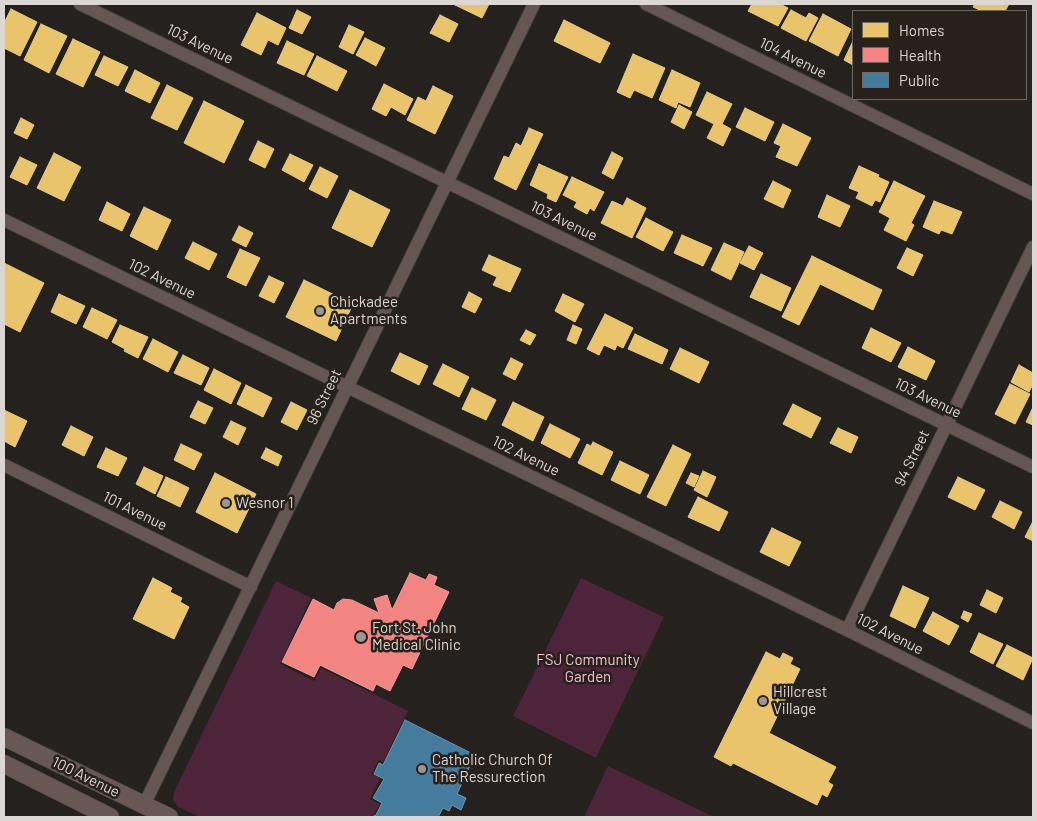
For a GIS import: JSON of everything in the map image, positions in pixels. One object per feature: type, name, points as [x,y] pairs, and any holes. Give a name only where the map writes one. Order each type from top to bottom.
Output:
[{"type":"main road","name":"100 Avenue","points":[[4,737],[169,817]]},
{"type":"main road","name":"100 Avenue","points":[[4,764],[110,817]]},
{"type":"street","name":"103 Avenue","points":[[80,4],[1033,467]]},
{"type":"street","name":"96 Street","points":[[144,805],[534,4]]},
{"type":"street","name":"104 Avenue","points":[[646,4],[1033,194]]},
{"type":"street","name":"102 Avenue","points":[[4,220],[847,630],[1033,723]]},
{"type":"street","name":"94 Street","points":[[847,630],[1033,247]]},
{"type":"street","name":"101 Avenue","points":[[4,465],[251,587]]},
{"type":"green space","name":"FSJ Community Garden","points":[[581,578],[664,617],[596,758],[513,716]]},
{"type":"green space","points":[[276,581],[311,598],[280,664],[314,681],[321,668],[408,711],[383,762],[378,760],[372,774],[380,778],[370,799],[380,804],[374,814],[367,817],[200,817],[178,807],[173,800],[174,792]]},
{"type":"green space","points":[[608,766],[714,817],[584,817]]},
{"type":"building: Homes","points":[[453,4],[489,4],[482,18]]},
{"type":"building: Homes","points":[[752,4],[780,4],[788,8],[778,26],[748,11]]},
{"type":"building: Homes","points":[[975,4],[1009,4],[1006,10],[980,10],[973,7]]},
{"type":"building: Homes","points":[[11,9],[37,22],[20,56],[4,48],[4,23]]},
{"type":"building: Homes","points":[[297,10],[311,17],[302,34],[289,28]]},
{"type":"building: Homes","points":[[791,10],[806,18],[809,13],[818,18],[806,41],[781,28]]},
{"type":"building: Homes","points":[[257,13],[286,28],[278,45],[268,40],[261,55],[241,45]]},
{"type":"building: Homes","points":[[823,14],[851,29],[838,56],[809,41]]},
{"type":"building: Homes","points":[[440,15],[458,24],[449,42],[430,33]]},
{"type":"building: Homes","points":[[564,20],[610,43],[600,63],[554,41]]},
{"type":"building: Homes","points":[[41,24],[67,36],[49,73],[24,60]]},
{"type":"building: Homes","points":[[349,25],[364,32],[353,54],[339,47]]},
{"type":"building: Homes","points":[[365,38],[385,48],[376,66],[356,55]]},
{"type":"building: Homes","points":[[73,39],[100,52],[83,87],[56,74]]},
{"type":"building: Homes","points":[[287,41],[314,54],[304,75],[277,63]]},
{"type":"building: Homes","points":[[852,43],[852,64],[844,60]]},
{"type":"building: Homes","points":[[633,54],[665,68],[652,98],[634,90],[630,98],[617,92]]},
{"type":"building: Homes","points":[[104,56],[128,67],[118,86],[95,75]]},
{"type":"building: Homes","points":[[317,56],[347,71],[337,91],[307,76]]},
{"type":"building: Homes","points":[[135,70],[160,83],[150,103],[125,91]]},
{"type":"building: Homes","points":[[672,70],[700,83],[690,107],[678,102],[676,108],[659,100]]},
{"type":"building: Homes","points":[[384,84],[413,99],[405,115],[391,107],[386,116],[372,109]]},
{"type":"building: Homes","points":[[167,85],[193,98],[177,130],[151,118]]},
{"type":"building: Homes","points":[[433,86],[453,96],[435,134],[407,120],[418,97],[426,101]]},
{"type":"building: Homes","points":[[707,92],[732,104],[722,124],[731,129],[723,146],[707,138],[714,124],[696,115]]},
{"type":"building: Homes","points":[[204,101],[244,121],[224,163],[184,143]]},
{"type":"building: Homes","points":[[679,105],[692,112],[684,129],[671,122]]},
{"type":"building: Homes","points":[[745,108],[774,122],[765,141],[736,127]]},
{"type":"building: Homes","points":[[21,118],[34,125],[27,139],[14,133]]},
{"type":"building: Homes","points":[[783,124],[811,138],[797,166],[776,157],[781,146],[774,143]]},
{"type":"building: Homes","points":[[529,128],[543,134],[516,190],[494,179],[504,156],[509,158],[516,143],[521,146]]},
{"type":"building: Homes","points":[[258,141],[274,149],[265,168],[249,160]]},
{"type":"building: Homes","points":[[612,152],[623,158],[613,179],[602,173]]},
{"type":"building: Homes","points":[[54,153],[81,167],[64,201],[37,188]]},
{"type":"building: Homes","points":[[290,154],[313,165],[304,182],[282,170]]},
{"type":"building: Homes","points":[[20,157],[37,165],[27,185],[10,177]]},
{"type":"building: Homes","points":[[539,164],[568,177],[556,202],[547,198],[548,194],[530,185]]},
{"type":"building: Homes","points":[[859,166],[889,182],[880,202],[875,200],[872,206],[856,198],[859,192],[849,188]]},
{"type":"building: Homes","points":[[320,167],[338,176],[327,198],[309,189]]},
{"type":"building: Homes","points":[[572,177],[604,192],[594,211],[590,208],[587,214],[574,207],[577,202],[563,195]]},
{"type":"building: Homes","points":[[773,181],[791,190],[783,208],[764,199]]},
{"type":"building: Homes","points":[[894,181],[925,196],[911,223],[914,225],[906,241],[884,230],[890,218],[879,212]]},
{"type":"building: Homes","points":[[350,190],[390,210],[372,247],[332,228]]},
{"type":"building: Homes","points":[[827,195],[850,206],[840,227],[818,217]]},
{"type":"building: Homes","points":[[627,198],[646,208],[632,238],[601,223],[612,201],[623,206]]},
{"type":"building: Homes","points":[[934,201],[962,212],[952,234],[941,230],[939,234],[923,227]]},
{"type":"building: Homes","points":[[107,202],[130,214],[122,231],[99,220]]},
{"type":"building: Homes","points":[[144,207],[171,220],[157,250],[130,236]]},
{"type":"building: Homes","points":[[646,218],[673,232],[663,251],[636,237]]},
{"type":"building: Homes","points":[[239,226],[253,233],[246,247],[232,240]]},
{"type":"building: Homes","points":[[682,235],[712,248],[703,266],[674,253]]},
{"type":"building: Homes","points":[[193,242],[217,254],[209,270],[185,258]]},
{"type":"building: Homes","points":[[724,243],[744,252],[731,280],[711,270]]},
{"type":"building: Homes","points":[[749,246],[763,253],[754,270],[740,263]]},
{"type":"building: Homes","points":[[907,248],[923,255],[913,276],[897,268]]},
{"type":"building: Homes","points":[[240,249],[260,258],[246,286],[227,277]]},
{"type":"building: Homes","points":[[489,255],[521,269],[510,292],[493,285],[497,277],[482,270]]},
{"type":"building: Homes","points":[[812,256],[882,290],[873,310],[820,284],[799,325],[782,317]]},
{"type":"building: Homes","points":[[4,263],[44,283],[20,332],[4,324]]},
{"type":"building: Homes","points":[[761,274],[791,288],[781,311],[750,297]]},
{"type":"building: Homes","points":[[269,276],[284,283],[274,303],[259,296]]},
{"type":"building: Homes","name":"Chickadee Apartments","points":[[304,280],[353,304],[336,341],[286,317]]},
{"type":"building: Homes","points":[[469,292],[482,299],[475,313],[462,307]]},
{"type":"building: Homes","points":[[59,294],[85,306],[76,324],[51,312]]},
{"type":"building: Homes","points":[[563,294],[584,304],[575,322],[555,311]]},
{"type":"building: Homes","points":[[92,308],[117,320],[107,339],[83,327]]},
{"type":"building: Homes","points":[[605,314],[633,328],[623,348],[617,345],[615,350],[604,345],[599,355],[587,349]]},
{"type":"building: Homes","points":[[120,325],[148,337],[138,358],[112,342]]},
{"type":"building: Homes","points":[[573,325],[582,329],[576,344],[567,340]]},
{"type":"building: Homes","points":[[871,328],[901,343],[891,362],[862,348]]},
{"type":"building: Homes","points":[[526,330],[536,335],[530,345],[520,340]]},
{"type":"building: Homes","points":[[635,334],[668,350],[662,364],[628,349]]},
{"type":"building: Homes","points":[[153,339],[178,352],[168,372],[143,359]]},
{"type":"building: Homes","points":[[908,347],[935,361],[926,380],[898,367]]},
{"type":"building: Homes","points":[[680,348],[709,362],[699,383],[670,369]]},
{"type":"building: Homes","points":[[400,353],[428,366],[419,385],[391,371]]},
{"type":"building: Homes","points":[[183,355],[209,368],[201,385],[174,373]]},
{"type":"building: Homes","points":[[511,358],[523,364],[515,380],[503,374]]},
{"type":"building: Homes","points":[[443,364],[469,377],[459,397],[433,384]]},
{"type":"building: Homes","points":[[1019,365],[1033,373],[1033,384],[1029,392],[1011,382]]},
{"type":"building: Homes","points":[[214,369],[241,383],[231,404],[204,390]]},
{"type":"building: Homes","points":[[1010,384],[1030,394],[1015,424],[995,414]]},
{"type":"building: Homes","points":[[246,385],[272,398],[263,417],[237,404]]},
{"type":"building: Homes","points":[[472,388],[496,400],[486,420],[462,409]]},
{"type":"building: Homes","points":[[198,401],[213,408],[205,424],[190,417]]},
{"type":"building: Homes","points":[[291,402],[307,410],[297,430],[281,422]]},
{"type":"building: Homes","points":[[513,402],[544,417],[533,441],[502,425]]},
{"type":"building: Homes","points":[[793,404],[821,418],[811,438],[783,424]]},
{"type":"building: Homes","points":[[1033,407],[1033,425],[1026,422]]},
{"type":"building: Homes","points":[[4,410],[27,421],[15,447],[4,441]]},
{"type":"building: Homes","points":[[231,421],[246,428],[238,445],[223,437]]},
{"type":"building: Homes","points":[[550,424],[580,439],[570,458],[541,443]]},
{"type":"building: Homes","points":[[71,426],[93,437],[84,456],[62,445]]},
{"type":"building: Homes","points":[[838,428],[858,437],[851,453],[830,443]]},
{"type":"building: Homes","points":[[593,442],[613,452],[602,475],[578,463],[587,444],[591,446]]},
{"type":"building: Homes","points":[[181,444],[202,454],[194,470],[174,460]]},
{"type":"building: Homes","points":[[673,445],[691,454],[666,506],[647,497]]},
{"type":"building: Homes","points":[[106,448],[127,458],[118,476],[97,467]]},
{"type":"building: Homes","points":[[266,448],[282,456],[278,466],[261,458]]},
{"type":"building: Homes","points":[[620,461],[649,475],[640,494],[611,480]]},
{"type":"building: Homes","points":[[144,467],[163,476],[155,494],[136,484]]},
{"type":"building: Homes","points":[[703,471],[716,477],[707,497],[694,490]]},
{"type":"building: Homes","name":"Wesnor 1","points":[[215,473],[256,494],[237,533],[196,512]]},
{"type":"building: Homes","points":[[691,473],[699,476],[694,487],[686,483]]},
{"type":"building: Homes","points":[[166,477],[177,482],[168,501],[157,496]]},
{"type":"building: Homes","points":[[958,477],[985,490],[975,510],[948,497]]},
{"type":"building: Homes","points":[[177,482],[189,488],[180,507],[168,501]]},
{"type":"building: Homes","points":[[698,497],[728,512],[719,531],[688,517]]},
{"type":"building: Homes","points":[[1000,501],[1022,512],[1014,529],[992,517]]},
{"type":"building: Homes","points":[[1033,521],[1033,541],[1025,537]]},
{"type":"building: Homes","points":[[772,528],[801,542],[789,566],[760,552]]},
{"type":"building: Homes","points":[[153,578],[172,588],[170,592],[182,598],[180,602],[189,607],[174,639],[133,619]]},
{"type":"building: Homes","points":[[903,586],[929,598],[915,628],[890,616]]},
{"type":"building: Homes","points":[[987,590],[1003,598],[996,613],[980,605]]},
{"type":"building: Homes","points":[[964,611],[972,614],[968,622],[961,618]]},
{"type":"building: Homes","points":[[933,612],[959,626],[949,645],[923,631]]},
{"type":"building: Homes","points":[[979,633],[1003,644],[993,664],[970,652]]},
{"type":"building: Homes","points":[[1007,645],[1033,658],[1023,680],[996,666]]},
{"type":"building: Homes","name":"Hillcrest Village","points":[[766,652],[780,659],[783,653],[793,658],[790,664],[800,669],[769,733],[836,767],[828,782],[833,785],[827,797],[822,794],[817,805],[733,763],[731,766],[714,757]]},
{"type":"building: Health","name":"Fort St. John Medical Clinic","points":[[410,573],[426,580],[429,574],[437,577],[434,585],[449,592],[412,669],[403,665],[390,691],[376,684],[373,691],[320,665],[314,677],[282,662],[313,599],[334,610],[337,603],[343,599],[352,600],[379,613],[374,599],[387,595],[392,610]]},
{"type":"building: Public","name":"Catholic Church Of The Ressurection","points":[[405,720],[475,755],[457,794],[466,798],[461,810],[452,805],[449,811],[443,808],[438,817],[371,817],[376,815],[382,803],[373,798],[384,779],[374,774],[379,763],[383,765]]},
{"type":"place","name":"Chickadee Apartments","points":[[320,311]]},
{"type":"place","name":"Wesnor 1","points":[[226,503]]},
{"type":"place","name":"Fort St. John Medical Clinic","points":[[361,637]]},
{"type":"place","name":"Hillcrest Village","points":[[763,701]]},
{"type":"place","name":"Catholic Church Of The Ressurection","points":[[422,769]]}]
